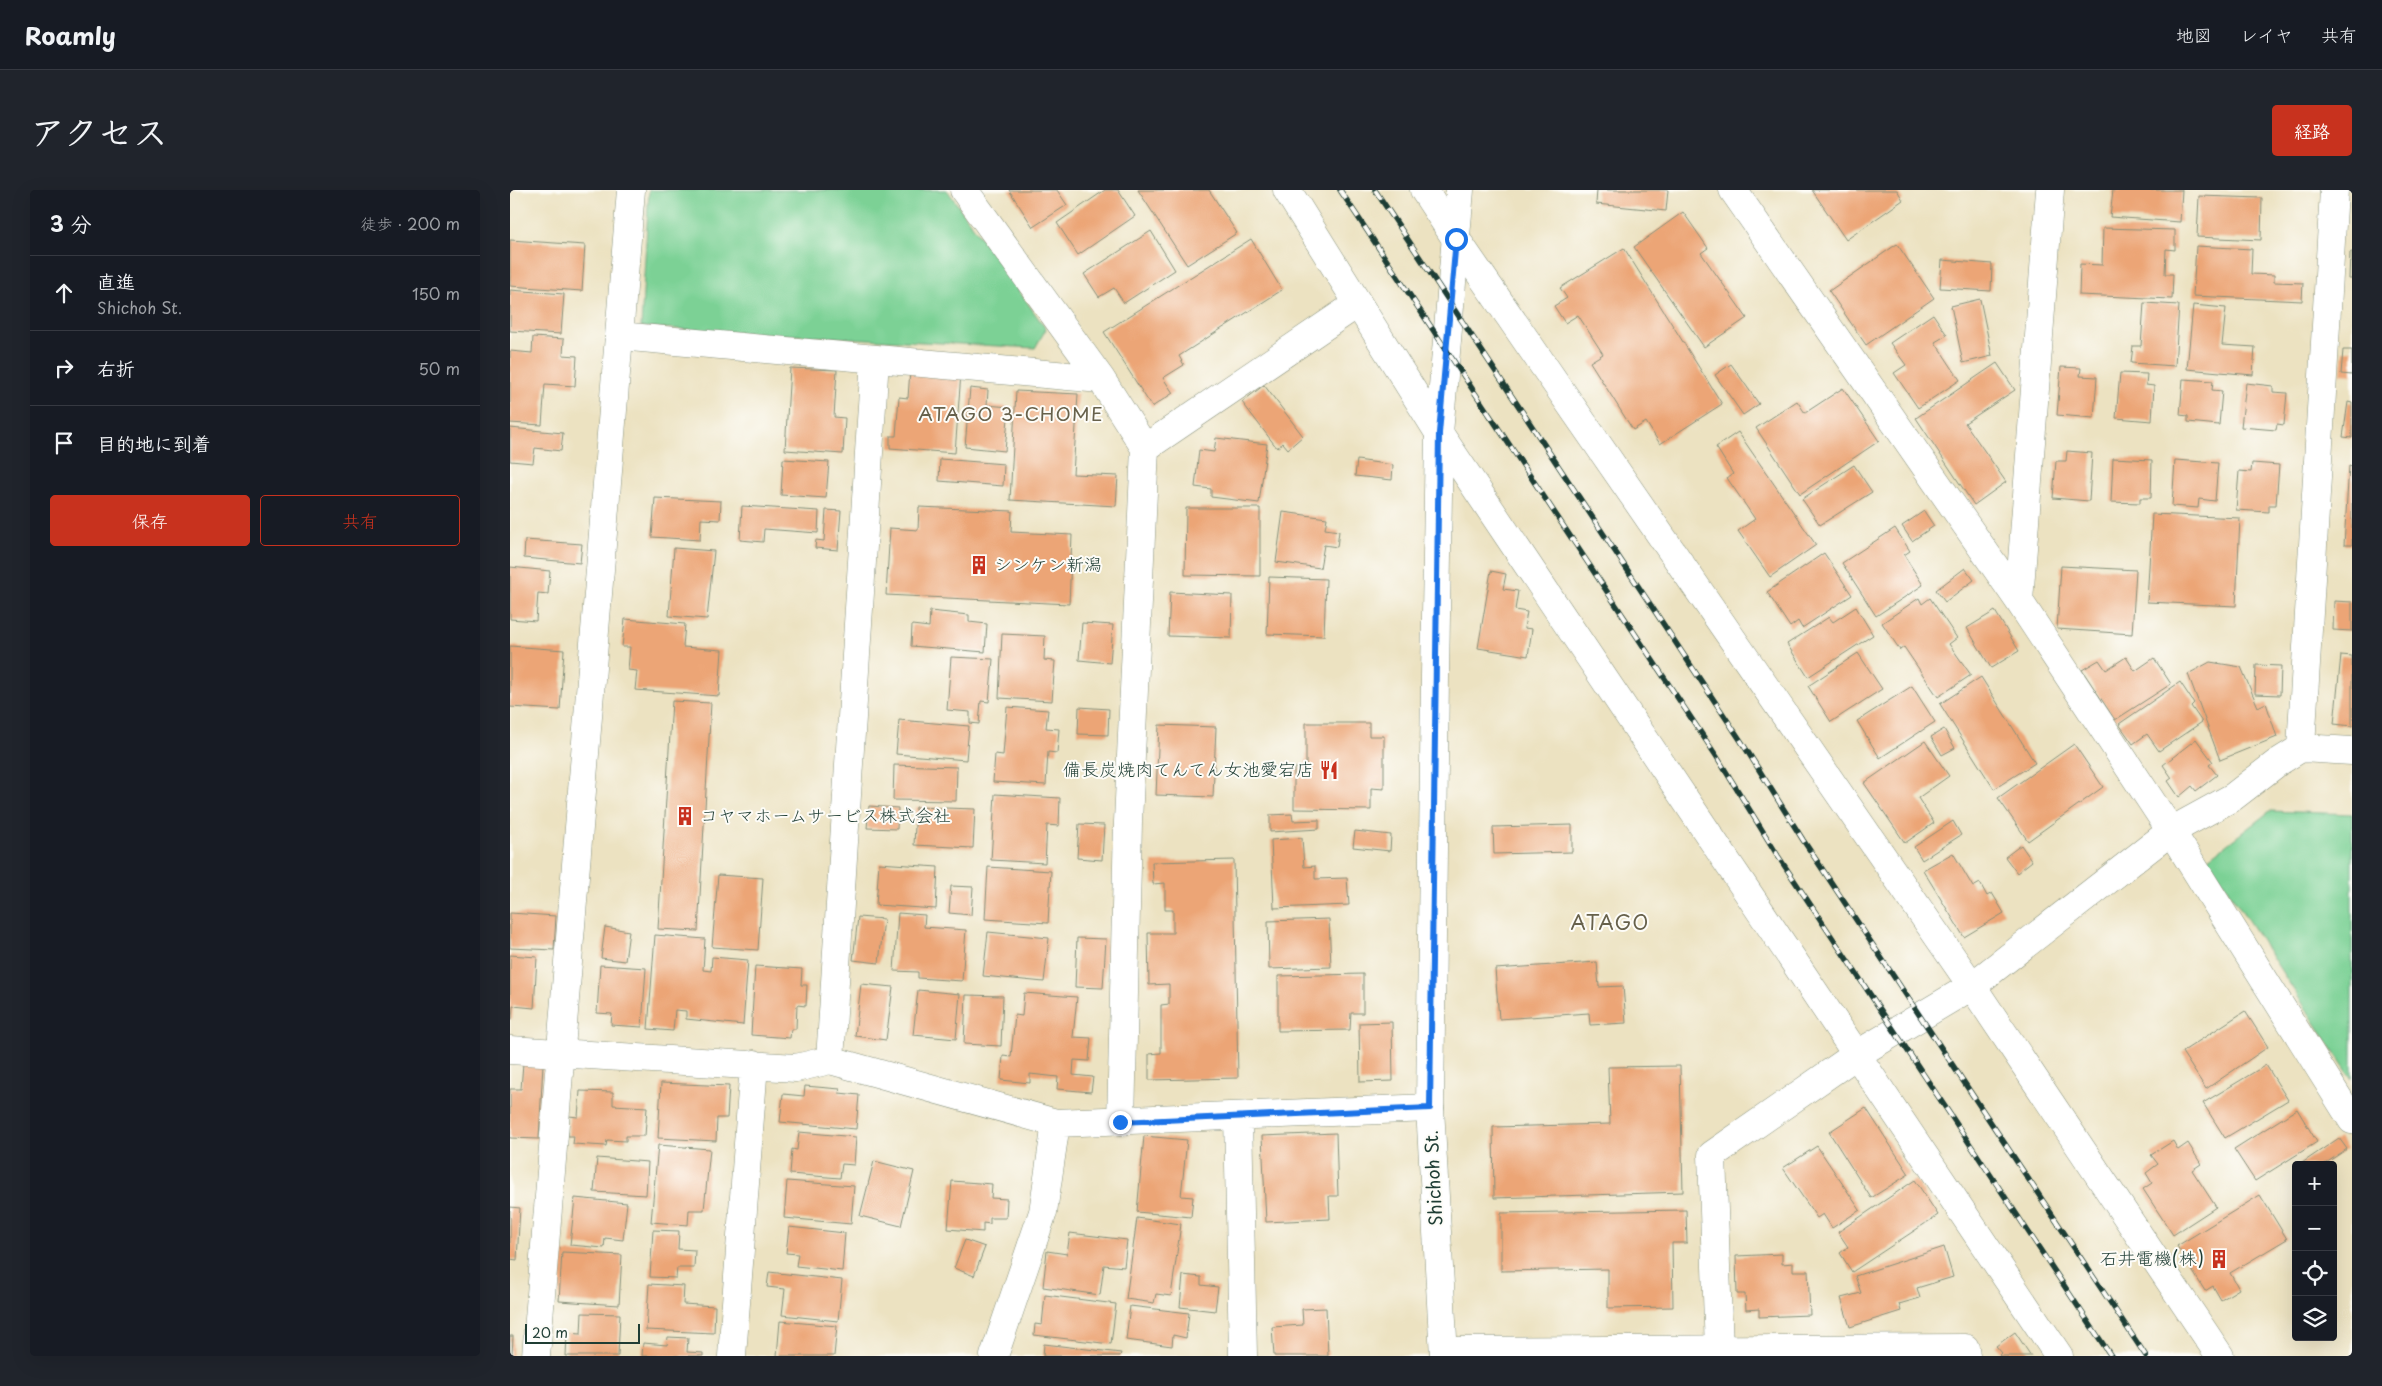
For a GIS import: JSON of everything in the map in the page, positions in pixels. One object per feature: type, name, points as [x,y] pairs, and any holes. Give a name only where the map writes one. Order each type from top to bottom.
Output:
[{"type":"street","points":[[536,1356],[631,190]]},
{"type":"street","points":[[964,190],[1101,379],[1145,448],[1128,822],[1120,1122]]},
{"type":"street","points":[[1287,190],[1439,433],[2059,1356]]},
{"type":"street","points":[[1424,190],[1972,986],[2220,1356]]},
{"type":"street","name":"Shichoh St.","points":[[1444,1354],[1430,1108],[1439,433],[1460,190]]},
{"type":"street","points":[[1733,190],[2019,601],[2171,831],[2352,1120]]},
{"type":"street","points":[[2019,601],[2050,190]]},
{"type":"street","points":[[2301,748],[2334,190]]},
{"type":"street","points":[[1145,448],[1357,304]]},
{"type":"street","points":[[619,336],[1101,379]]},
{"type":"street","points":[[830,1060],[876,360]]},
{"type":"street","points":[[1719,1350],[1712,1155],[1856,1055],[1972,986],[2171,831],[2233,797],[2277,763],[2301,748],[2352,751]]},
{"type":"street","points":[[510,1050],[796,1068],[830,1060],[1056,1123],[1120,1122],[1430,1108]]},
{"type":"street","points":[[732,1356],[754,1064]]},
{"type":"street","points":[[1238,1116],[1243,1356]]},
{"type":"street","points":[[994,1356],[1043,1212],[1056,1123]]},
{"type":"street","points":[[1444,1354],[1965,1348],[1966,1356]]},
{"type":"green space","points":[[649,190],[947,190],[1046,329],[1035,348],[641,327]]},
{"type":"green space","points":[[2270,811],[2352,814],[2352,1079],[2208,859]]},
{"type":"building","points":[[1009,190],[1057,190],[1067,205],[1033,227]]},
{"type":"building","points":[[1105,190],[1118,190],[1135,216],[1078,255],[1057,223]]},
{"type":"building","points":[[1138,190],[1209,190],[1237,233],[1187,265]]},
{"type":"building","points":[[1597,190],[1668,190],[1666,211],[1596,204]]},
{"type":"building","points":[[1812,190],[1897,190],[1903,200],[1846,240]]},
{"type":"building","points":[[2113,190],[2182,190],[2180,222],[2110,217]]},
{"type":"building","points":[[2199,196],[2262,198],[2261,240],[2197,237]]},
{"type":"building","points":[[1683,212],[1708,248],[1701,253],[1747,318],[1704,347],[1634,247]]},
{"type":"building","points":[[2103,228],[2175,230],[2175,250],[2166,249],[2165,274],[2173,274],[2172,299],[2079,295],[2080,264],[2102,265]]},
{"type":"building","points":[[1151,231],[1175,270],[1124,303],[1114,288],[1099,297],[1084,274]]},
{"type":"building","points":[[1251,239],[1282,290],[1179,356],[1184,365],[1163,378],[1173,393],[1152,407],[1104,332]]},
{"type":"building","points":[[510,240],[585,245],[582,291],[510,286]]},
{"type":"building","points":[[1897,244],[1934,298],[1866,345],[1829,291]]},
{"type":"building","points":[[2196,246],[2252,249],[2251,274],[2274,275],[2274,282],[2303,283],[2302,301],[2193,296]]},
{"type":"building","points":[[1624,248],[1722,404],[1660,444],[1646,422],[1633,430],[1590,362],[1603,354],[1578,315],[1565,323],[1554,306],[1567,298],[1560,288]]},
{"type":"building","points":[[2350,252],[2352,252],[2352,279],[2349,279]]},
{"type":"building","points":[[1942,260],[1992,264],[1991,291],[1940,288]]},
{"type":"building","points":[[510,290],[564,294],[561,334],[510,331]]},
{"type":"building","points":[[1980,299],[1992,356],[1963,363],[1951,306]]},
{"type":"building","points":[[2144,303],[2179,305],[2175,366],[2131,363],[2133,346],[2141,346]]},
{"type":"building","points":[[2193,305],[2226,308],[2222,345],[2255,347],[2253,375],[2187,369]]},
{"type":"building","points":[[1933,314],[1947,335],[1935,342],[1960,380],[1918,408],[1894,373],[1906,365],[1890,343]]},
{"type":"building","points":[[533,337],[564,339],[563,355],[577,356],[575,386],[545,384],[542,425],[510,423],[510,351],[532,353]]},
{"type":"building","points":[[2343,350],[2352,350],[2352,375],[2341,374]]},
{"type":"building","points":[[1997,363],[2015,390],[1965,423],[2006,482],[1974,505],[1916,418]]},
{"type":"building","points":[[1731,364],[1759,404],[1743,415],[1715,375]]},
{"type":"building","points":[[2061,367],[2081,368],[2080,376],[2097,377],[2094,418],[2057,415]]},
{"type":"building","points":[[790,368],[837,370],[834,417],[845,418],[843,454],[785,450]]},
{"type":"building","points":[[910,370],[961,373],[955,453],[890,448],[890,436],[896,436],[899,397],[908,398]]},
{"type":"building","points":[[2120,373],[2147,374],[2146,385],[2154,386],[2152,421],[2116,418]]},
{"type":"building","points":[[2183,379],[2213,381],[2212,390],[2222,391],[2219,425],[2188,422],[2188,416],[2180,415]]},
{"type":"building","points":[[2246,383],[2273,386],[2273,392],[2287,393],[2284,425],[2277,424],[2276,430],[2241,427]]},
{"type":"building","points":[[1264,385],[1303,436],[1288,449],[1283,443],[1277,448],[1242,402]]},
{"type":"building","points":[[970,388],[988,390],[987,405],[1009,407],[1005,451],[965,447]]},
{"type":"building","points":[[1843,388],[1879,441],[1800,494],[1756,428],[1797,401],[1805,413]]},
{"type":"building","points":[[1016,391],[1078,394],[1073,474],[1118,476],[1116,506],[1010,500]]},
{"type":"building","points":[[2348,402],[2352,403],[2352,438],[2343,437]]},
{"type":"building","points":[[510,428],[563,433],[561,451],[535,448],[533,463],[510,461]]},
{"type":"building","points":[[1738,432],[1816,545],[1770,577],[1738,531],[1755,519],[1727,478],[1733,474],[1716,447]]},
{"type":"building","points":[[1216,438],[1267,444],[1259,503],[1211,497],[1211,489],[1195,487],[1199,450],[1214,452]]},
{"type":"building","points":[[2067,451],[2092,453],[2089,501],[2053,498],[2056,461],[2066,461]]},
{"type":"building","points":[[2113,458],[2152,460],[2151,498],[2140,498],[2140,503],[2111,502]]},
{"type":"building","points":[[783,459],[829,462],[826,498],[781,495]]},
{"type":"building","points":[[940,459],[1004,464],[1003,486],[939,481]]},
{"type":"building","points":[[1357,460],[1393,465],[1392,480],[1355,476]]},
{"type":"building","points":[[2175,460],[2218,463],[2215,501],[2199,499],[2198,508],[2172,506]]},
{"type":"building","points":[[2252,463],[2279,465],[2276,505],[2269,505],[2269,512],[2236,510],[2239,471],[2251,472]]},
{"type":"building","points":[[1854,465],[1872,492],[1820,525],[1802,499]]},
{"type":"building","points":[[2349,466],[2352,467],[2352,545],[2344,545]]},
{"type":"building","points":[[655,498],[721,501],[720,520],[701,519],[700,540],[652,537]]},
{"type":"building","points":[[742,506],[819,511],[818,533],[764,529],[763,542],[740,540]]},
{"type":"building","name":"シンケン新潟","points":[[919,507],[1012,511],[1011,532],[1072,535],[1069,604],[886,595],[890,528],[918,530]]},
{"type":"building","points":[[1186,508],[1260,508],[1260,576],[1185,575]]},
{"type":"building","points":[[826,510],[841,511],[838,550],[815,548],[816,540],[824,541]]},
{"type":"building","points":[[1924,511],[1934,526],[1912,541],[1902,526]]},
{"type":"building","points":[[1283,512],[1327,518],[1325,529],[1339,531],[1337,547],[1324,545],[1320,568],[1276,562]]},
{"type":"building","points":[[2152,514],[2240,518],[2236,606],[2147,602]]},
{"type":"building","points":[[1895,528],[1910,551],[1904,555],[1923,585],[1876,616],[1842,563]]},
{"type":"building","points":[[525,540],[582,544],[580,563],[524,558]]},
{"type":"building","points":[[674,548],[714,551],[707,619],[669,616]]},
{"type":"building","points":[[1824,553],[1852,595],[1802,628],[1798,621],[1790,627],[1767,592]]},
{"type":"building","points":[[2061,566],[2136,570],[2132,634],[2057,629]]},
{"type":"building","points":[[510,567],[550,571],[548,594],[538,593],[536,621],[510,619]]},
{"type":"building","points":[[1965,568],[1974,580],[1945,602],[1936,590]]},
{"type":"building","points":[[1491,571],[1506,574],[1503,589],[1518,591],[1515,610],[1527,612],[1524,628],[1532,629],[1528,656],[1478,648]]},
{"type":"building","points":[[1269,577],[1326,579],[1324,636],[1267,634]]},
{"type":"building","points":[[1170,592],[1232,595],[1231,638],[1168,636]]},
{"type":"building","points":[[1919,598],[1922,604],[1930,598],[1957,638],[1949,644],[1971,675],[1938,697],[1904,647],[1900,650],[1882,623]]},
{"type":"building","points":[[2334,601],[2352,602],[2352,631],[2333,630]]},
{"type":"building","points":[[1856,607],[1873,635],[1808,677],[1787,644],[1829,617],[1833,622]]},
{"type":"building","points":[[930,611],[969,615],[969,622],[987,624],[985,652],[911,646],[912,625],[929,627]]},
{"type":"building","points":[[1995,611],[2019,651],[1991,668],[1967,628]]},
{"type":"building","points":[[625,619],[685,624],[683,647],[722,650],[719,696],[635,690],[637,671],[628,670],[630,647],[622,647]]},
{"type":"building","points":[[1082,623],[1113,625],[1110,663],[1079,660]]},
{"type":"building","points":[[1002,634],[1045,636],[1044,660],[1055,661],[1052,701],[999,698]]},
{"type":"building","points":[[510,646],[564,650],[560,710],[510,707]]},
{"type":"building","points":[[1858,653],[1882,689],[1831,722],[1808,686]]},
{"type":"building","points":[[2341,655],[2352,656],[2352,726],[2334,724]]},
{"type":"building","points":[[951,657],[993,659],[989,702],[981,701],[979,724],[970,723],[970,712],[947,710]]},
{"type":"building","points":[[2126,657],[2135,671],[2154,658],[2171,684],[2115,720],[2082,670],[2099,660],[2106,670]]},
{"type":"building","points":[[2210,662],[2241,667],[2258,707],[2266,703],[2277,737],[2220,760],[2188,674]]},
{"type":"building","points":[[2256,665],[2281,666],[2280,695],[2255,694]]},
{"type":"building","points":[[1981,677],[2035,763],[1994,789],[1940,704]]},
{"type":"building","points":[[2180,682],[2194,703],[2191,706],[2202,722],[2159,751],[2147,734],[2133,744],[2119,724]]},
{"type":"building","points":[[1912,686],[1935,722],[1880,758],[1857,721]]},
{"type":"building","name":"コヤマホームサービス株式会社","points":[[672,701],[711,703],[698,931],[658,929]]},
{"type":"building","points":[[1007,707],[1048,710],[1046,728],[1059,729],[1057,753],[1048,752],[1046,785],[993,782],[995,754],[1003,755]]},
{"type":"building","points":[[1079,707],[1109,709],[1108,735],[1078,734]]},
{"type":"building","points":[[899,720],[969,726],[966,760],[896,754]]},
{"type":"building","points":[[1306,723],[1369,723],[1369,736],[1384,736],[1384,789],[1371,788],[1371,810],[1294,809],[1294,768],[1306,768]]},
{"type":"building","points":[[1159,725],[1216,727],[1213,797],[1156,795]]},
{"type":"building","points":[[1944,729],[1955,748],[1942,755],[1931,737]]},
{"type":"building","points":[[2196,739],[2213,762],[2209,765],[2217,775],[2196,791],[2192,786],[2179,797],[2168,781],[2172,778],[2163,765]]},
{"type":"building","points":[[1925,741],[1949,776],[1918,798],[1934,823],[1905,843],[1864,783]]},
{"type":"building","points":[[2074,744],[2103,787],[2028,841],[1998,798]]},
{"type":"building","points":[[894,765],[957,767],[956,801],[893,800]]},
{"type":"building","points":[[995,794],[1060,798],[1059,826],[1047,825],[1045,863],[991,860]]},
{"type":"building","points":[[869,806],[898,808],[897,829],[867,828]]},
{"type":"building","points":[[916,807],[975,809],[973,848],[914,845]]},
{"type":"building","points":[[1292,814],[1293,821],[1319,820],[1319,829],[1270,832],[1270,815]]},
{"type":"building","points":[[1953,821],[1961,835],[1922,860],[1914,847]]},
{"type":"building","points":[[1079,824],[1104,825],[1102,860],[1077,858]]},
{"type":"building","points":[[1572,825],[1572,852],[1494,854],[1493,827]]},
{"type":"building","points":[[1355,831],[1391,835],[1390,851],[1353,847]]},
{"type":"building","points":[[1302,838],[1304,867],[1315,866],[1315,879],[1347,878],[1349,905],[1274,908],[1271,840]]},
{"type":"building","points":[[2021,845],[2032,861],[2017,873],[2005,857]]},
{"type":"building","points":[[1953,853],[1973,887],[1980,883],[1987,896],[1992,893],[2004,913],[1964,937],[1923,870]]},
{"type":"building","points":[[1234,860],[1238,1078],[1149,1080],[1149,1054],[1161,1053],[1161,1005],[1169,1004],[1169,984],[1149,985],[1148,933],[1173,933],[1173,910],[1165,910],[1165,883],[1153,884],[1152,862]]},
{"type":"building","points":[[879,863],[938,867],[936,909],[876,905]]},
{"type":"building","points":[[988,867],[1051,871],[1048,923],[985,919]]},
{"type":"building","points":[[718,875],[763,878],[758,950],[712,947]]},
{"type":"building","points":[[951,886],[973,887],[971,915],[949,913]]},
{"type":"building","points":[[510,913],[556,916],[554,950],[510,948]]},
{"type":"building","points":[[898,913],[925,915],[924,927],[966,930],[962,981],[918,978],[918,972],[894,971]]},
{"type":"building","points":[[858,917],[884,919],[879,963],[853,960]]},
{"type":"building","points":[[1329,919],[1331,967],[1269,969],[1268,921]]},
{"type":"building","points":[[605,927],[629,931],[625,961],[601,958]]},
{"type":"building","points":[[988,932],[1049,938],[1044,982],[983,976]]},
{"type":"building","points":[[655,935],[705,939],[703,970],[711,971],[712,957],[748,960],[743,1025],[686,1019],[686,1011],[675,1010],[673,1031],[648,1029]]},
{"type":"building","points":[[1077,938],[1106,939],[1103,988],[1075,987]]},
{"type":"building","points":[[510,955],[537,957],[534,1008],[513,1006],[512,1019],[510,1018]]},
{"type":"building","points":[[1597,962],[1599,987],[1623,986],[1626,1023],[1590,1025],[1589,1013],[1499,1019],[1495,969]]},
{"type":"building","points":[[600,965],[646,968],[642,1027],[611,1025],[612,1014],[597,1013]]},
{"type":"building","points":[[755,966],[802,969],[801,985],[807,985],[806,1006],[797,1005],[796,1029],[791,1029],[790,1038],[751,1035]]},
{"type":"building","points":[[1363,974],[1363,1013],[1351,1013],[1350,1030],[1278,1031],[1278,976]]},
{"type":"building","points":[[861,984],[893,987],[886,1040],[855,1036]]},
{"type":"building","points":[[918,990],[960,994],[956,1039],[913,1035]]},
{"type":"building","points":[[1024,993],[1077,997],[1073,1037],[1091,1038],[1089,1061],[1074,1060],[1073,1075],[1093,1077],[1091,1092],[1057,1089],[1058,1077],[1030,1074],[1030,1083],[1001,1080],[1003,1056],[1011,1057],[1015,1015],[1022,1016]]},
{"type":"building","points":[[966,995],[1003,996],[1001,1046],[964,1044]]},
{"type":"building","points":[[2245,1011],[2268,1047],[2206,1089],[2182,1052]]},
{"type":"building","points":[[1392,1022],[1393,1081],[1360,1082],[1359,1023]]},
{"type":"building","points":[[523,1063],[543,1064],[539,1139],[510,1138],[510,1089],[521,1089]]},
{"type":"building","points":[[2266,1065],[2288,1100],[2225,1138],[2203,1103]]},
{"type":"building","points":[[1680,1066],[1683,1192],[1494,1198],[1493,1127],[1610,1124],[1608,1067]]},
{"type":"building","points":[[661,1083],[729,1086],[727,1118],[717,1118],[716,1141],[658,1138]]},
{"type":"building","points":[[805,1086],[840,1089],[839,1093],[859,1095],[856,1129],[780,1122],[783,1094],[804,1096]]},
{"type":"building","points":[[580,1091],[613,1092],[613,1105],[647,1107],[645,1136],[626,1136],[626,1141],[607,1140],[606,1146],[573,1144],[574,1136],[568,1136],[569,1116],[578,1117]]},
{"type":"building","points":[[1866,1108],[1909,1174],[1871,1198],[1829,1132]]},
{"type":"building","points":[[2297,1109],[2317,1142],[2255,1181],[2234,1149]]},
{"type":"building","points":[[799,1132],[856,1137],[854,1165],[842,1164],[840,1178],[790,1174],[792,1149],[797,1150]]},
{"type":"building","points":[[1336,1133],[1338,1196],[1329,1196],[1330,1219],[1266,1222],[1262,1136]]},
{"type":"building","points":[[1144,1136],[1187,1140],[1181,1196],[1193,1197],[1191,1217],[1137,1212]]},
{"type":"building","points":[[2339,1138],[2347,1149],[2329,1161],[2305,1161]]},
{"type":"building","points":[[2173,1141],[2178,1150],[2188,1143],[2201,1164],[2192,1170],[2216,1207],[2173,1235],[2143,1189],[2152,1183],[2146,1173],[2158,1164],[2151,1155]]},
{"type":"building","points":[[658,1145],[710,1149],[704,1210],[689,1210],[688,1225],[651,1222]]},
{"type":"building","points":[[1817,1146],[1860,1210],[1832,1228],[1823,1214],[1817,1218],[1783,1168]]},
{"type":"building","points":[[597,1158],[648,1162],[646,1195],[594,1192]]},
{"type":"building","points":[[874,1161],[914,1171],[901,1226],[860,1216]]},
{"type":"building","points":[[1915,1180],[1938,1215],[1852,1272],[1840,1253],[1848,1247],[1838,1232]]},
{"type":"building","points":[[787,1181],[854,1186],[851,1224],[784,1218]]},
{"type":"building","points":[[952,1181],[992,1184],[991,1198],[1007,1199],[1006,1218],[990,1218],[990,1224],[983,1223],[983,1232],[948,1229]]},
{"type":"building","name":"石井電機(株)","points":[[2260,1195],[2287,1239],[2230,1273],[2239,1289],[2221,1300],[2213,1286],[2205,1291],[2177,1246]]},
{"type":"building","points":[[575,1198],[627,1203],[623,1240],[605,1238],[604,1248],[570,1245]]},
{"type":"building","points":[[510,1207],[520,1208],[517,1260],[510,1259]]},
{"type":"building","points":[[1686,1210],[1687,1243],[1672,1243],[1673,1307],[1608,1308],[1608,1269],[1501,1271],[1501,1213]]},
{"type":"building","points":[[1137,1218],[1181,1224],[1171,1296],[1156,1294],[1154,1303],[1126,1299]]},
{"type":"building","points":[[789,1227],[845,1233],[842,1271],[796,1266],[798,1254],[786,1253]]},
{"type":"building","points":[[653,1230],[679,1231],[678,1249],[695,1250],[694,1268],[677,1268],[676,1278],[650,1277]]},
{"type":"building","points":[[1070,1233],[1127,1240],[1124,1267],[1104,1265],[1100,1295],[1043,1287],[1047,1251],[1067,1254]]},
{"type":"building","points":[[965,1240],[985,1247],[974,1276],[954,1268]]},
{"type":"building","points":[[1944,1247],[1953,1277],[1917,1288],[1920,1298],[1899,1304],[1901,1311],[1850,1327],[1841,1298],[1861,1293],[1855,1276]]},
{"type":"building","points":[[562,1252],[622,1255],[619,1305],[559,1301]]},
{"type":"building","points":[[1782,1254],[1782,1264],[1793,1263],[1793,1271],[1808,1271],[1810,1315],[1759,1317],[1759,1309],[1746,1310],[1745,1294],[1737,1294],[1736,1256]]},
{"type":"building","points":[[769,1272],[842,1280],[838,1321],[782,1315],[785,1289],[767,1287]]},
{"type":"building","points":[[1183,1275],[1201,1277],[1201,1285],[1218,1287],[1215,1311],[1180,1307]]},
{"type":"building","points":[[649,1284],[684,1286],[683,1304],[715,1306],[714,1333],[646,1330]]},
{"type":"building","points":[[1045,1295],[1116,1304],[1111,1344],[1034,1335],[1035,1324],[1042,1325]]},
{"type":"building","points":[[1130,1306],[1189,1313],[1186,1338],[1173,1335],[1172,1346],[1126,1340]]},
{"type":"building","points":[[1326,1308],[1328,1356],[1274,1356],[1272,1327],[1303,1325],[1302,1309]]},
{"type":"building","points":[[582,1313],[620,1314],[618,1356],[566,1356],[567,1333],[581,1334]]},
{"type":"building","points":[[780,1321],[837,1326],[834,1356],[777,1356]]},
{"type":"building","points":[[2015,1332],[2031,1356],[1999,1356],[2002,1353],[1996,1346]]},
{"type":"building","points":[[510,1336],[513,1336],[512,1356],[510,1356]]},
{"type":"building","points":[[668,1337],[688,1338],[687,1352],[703,1353],[703,1356],[642,1356],[643,1343],[667,1345]]},
{"type":"building","points":[[1044,1344],[1121,1353],[1120,1356],[1043,1356]]},
{"type":"railway","points":[[1340,190],[1717,757],[1778,856],[2111,1356]]},
{"type":"railway","points":[[1375,190],[1741,741],[1803,840],[2146,1356]]},
{"type":"place","name":"シンケン新潟","points":[[979,565]]},
{"type":"place","name":"備長炭焼肉てんてん女池愛宕店","points":[[1329,770]]},
{"type":"place","name":"コヤマホームサービス株式会社","points":[[685,816]]},
{"type":"place","name":"石井電機(株)","points":[[2219,1259]]},
{"type":"district","name":"ATAGO 3-CHOME","points":[[1011,414]]},
{"type":"district","name":"ATAGO","points":[[1610,923]]},
{"type":"route","points":[[1120,1122],[1430,1108],[1439,433],[1456,239]]}]
